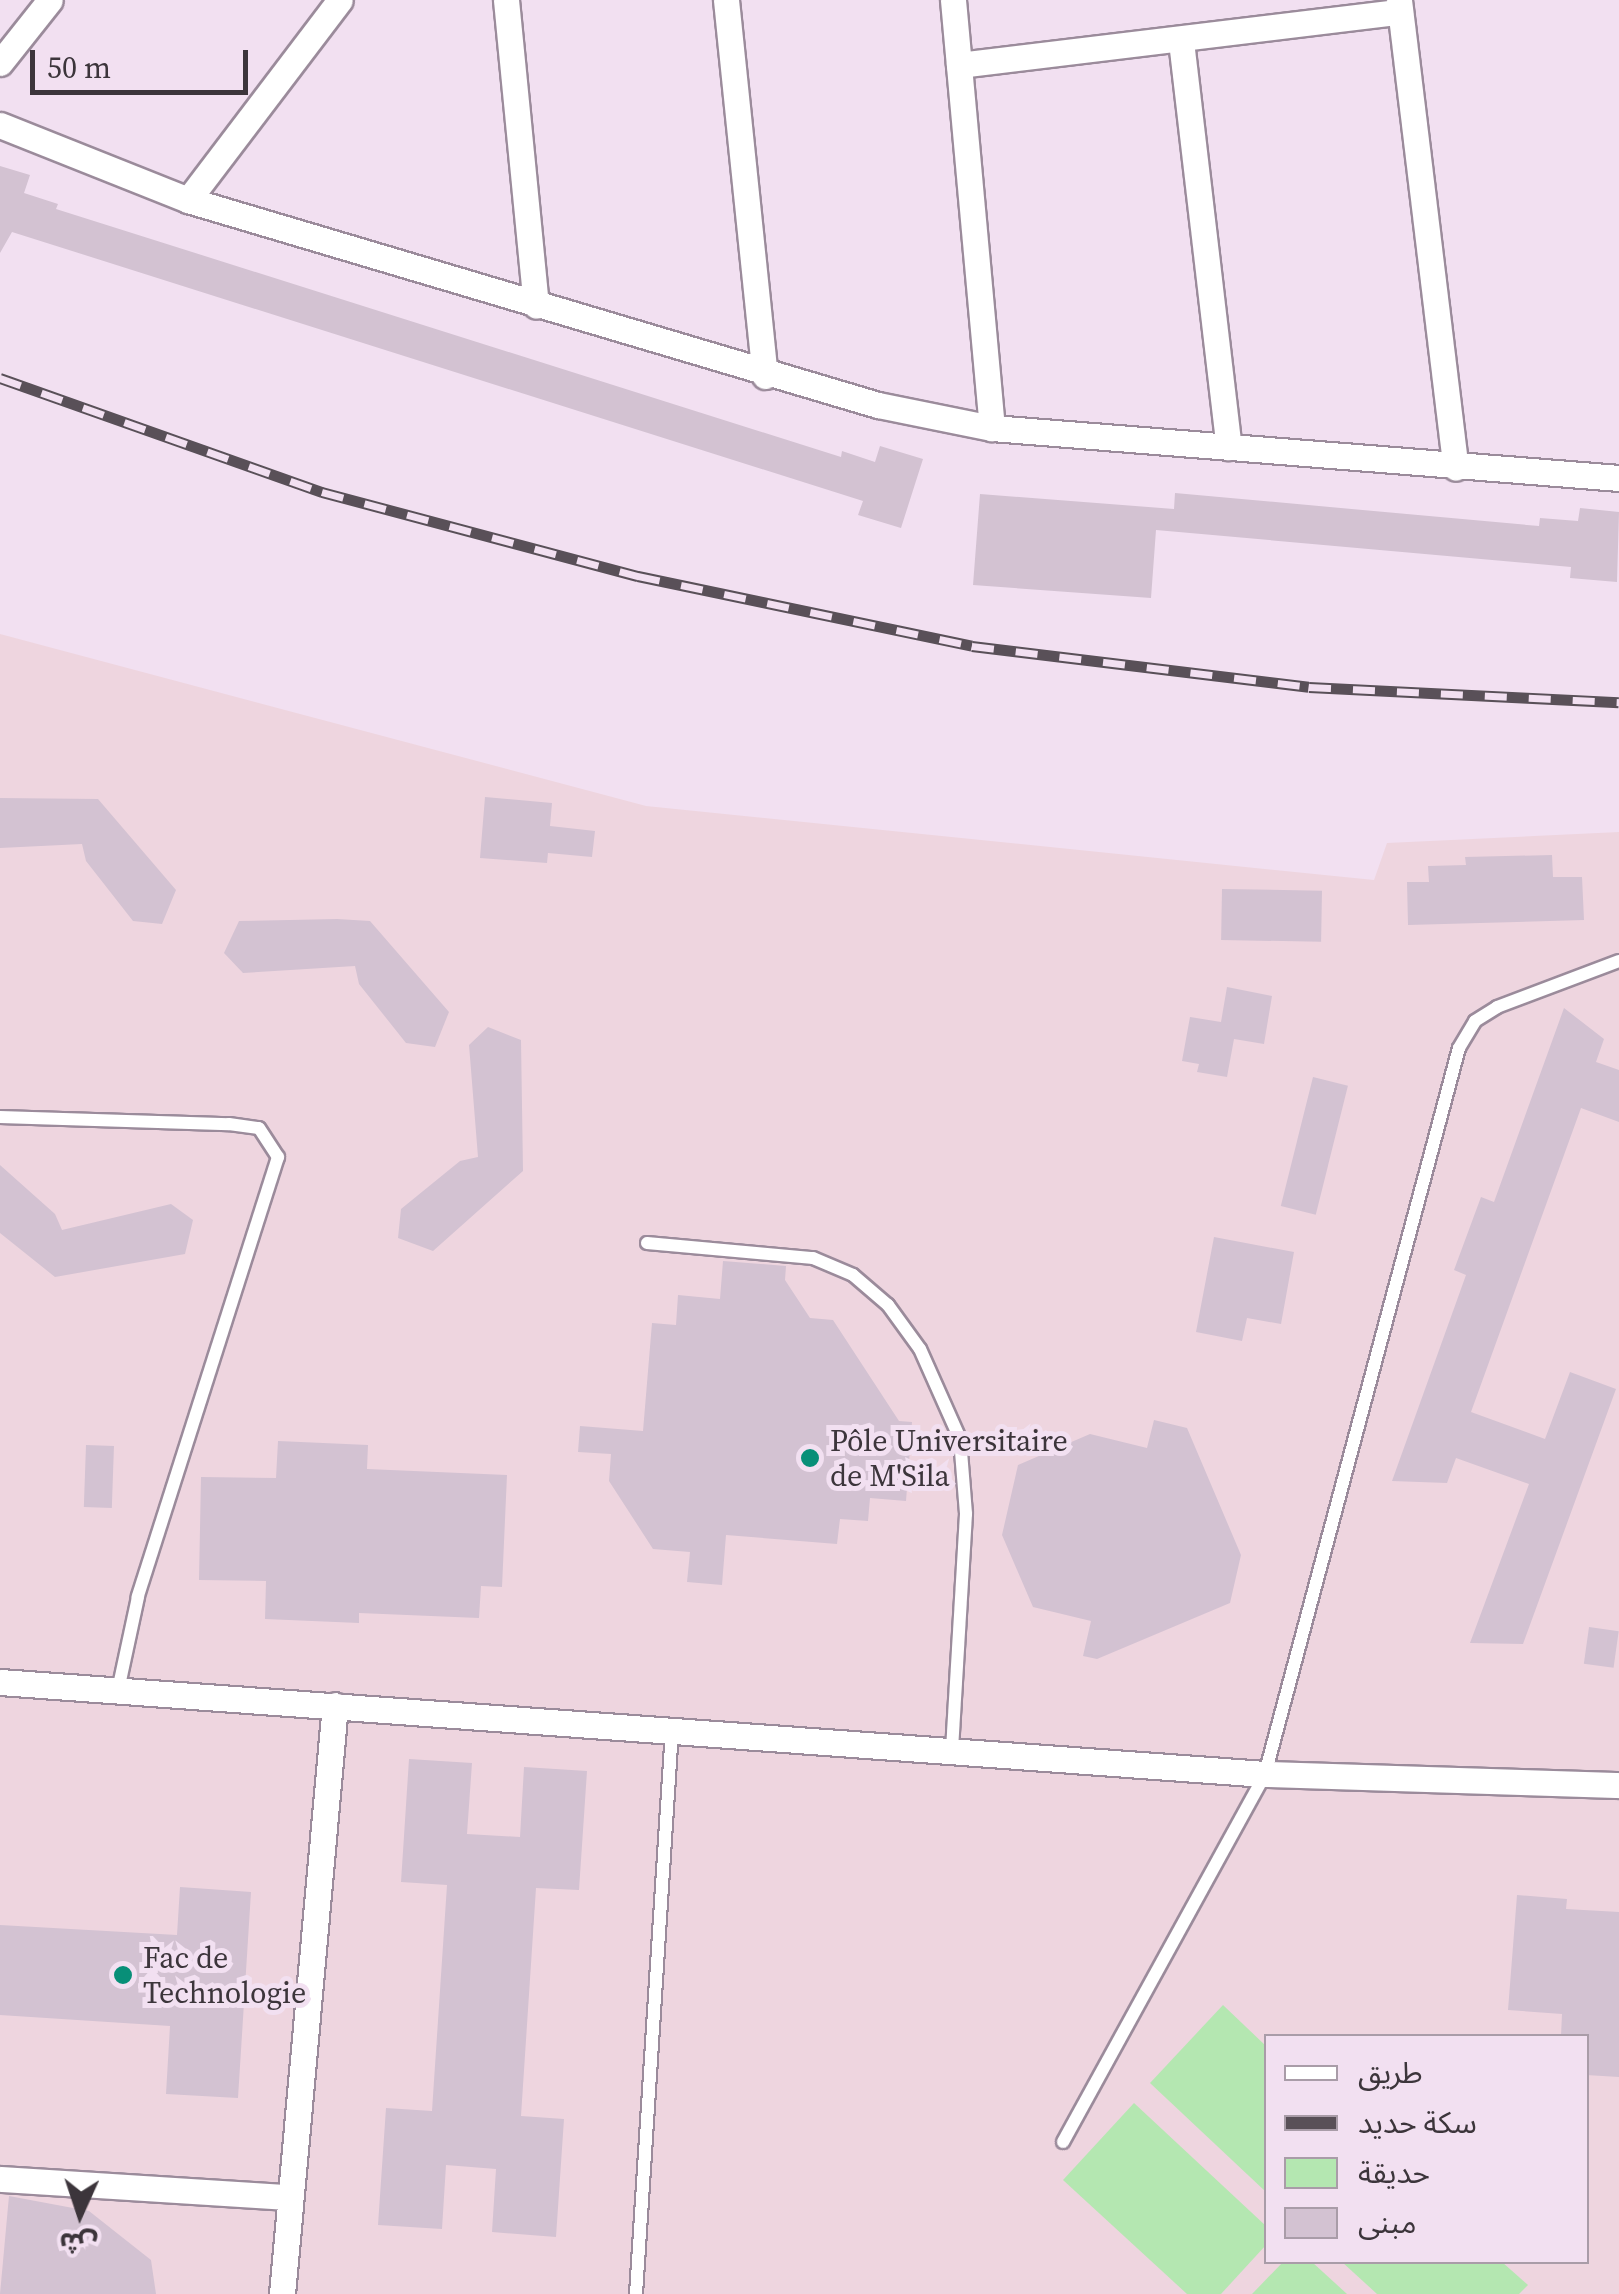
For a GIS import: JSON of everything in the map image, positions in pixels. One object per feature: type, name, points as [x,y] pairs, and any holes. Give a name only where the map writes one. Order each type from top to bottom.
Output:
[{"type":"street","points":[[0,63],[50,0]]},
{"type":"street","points":[[188,200],[340,0]]},
{"type":"street","points":[[506,0],[536,306]]},
{"type":"street","points":[[726,0],[765,376]]},
{"type":"street","points":[[953,0],[992,428]]},
{"type":"street","points":[[960,65],[1181,41],[1400,6],[1456,468]]},
{"type":"street","points":[[1181,41],[1228,447]]},
{"type":"street","points":[[0,124],[188,200],[765,376],[992,428],[1619,478]]},
{"type":"street","points":[[0,1682],[1266,1774],[1619,1785]]},
{"type":"street","points":[[282,2294],[287,2197],[336,1704]]},
{"type":"street","points":[[0,2179],[287,2197]]},
{"type":"lane","points":[[1063,2142],[1266,1774],[1459,1048],[1476,1021],[1497,1008],[1619,961]]},
{"type":"lane","points":[[0,1117],[259,1128],[278,1156],[138,1597],[118,1690]]},
{"type":"lane","points":[[647,1242],[813,1258],[853,1275],[888,1305],[920,1349],[960,1439],[966,1514],[952,1750]]},
{"type":"lane","points":[[636,2294],[672,1730]]},
{"type":"shaded area","name":"Pôle Universitaire de M'Sila","points":[[0,634],[646,806],[1374,880],[1387,843],[1619,832],[1619,2294],[0,2294]]},
{"type":"green space","points":[[1223,2005],[1264,2044],[1264,2190],[1150,2083]]},
{"type":"green space","points":[[1134,2103],[1264,2224],[1264,2247],[1221,2294],[1187,2294],[1063,2180]]},
{"type":"green space","points":[[1281,2264],[1314,2264],[1347,2294],[1252,2294]]},
{"type":"green space","points":[[1344,2264],[1504,2264],[1528,2285],[1519,2294],[1377,2294]]},
{"type":"building","points":[[0,166],[30,175],[24,193],[58,204],[56,209],[841,457],[842,451],[875,462],[880,446],[923,459],[901,528],[858,515],[863,501],[12,232],[0,253]]},
{"type":"building","points":[[1175,493],[1539,526],[1540,518],[1578,521],[1580,508],[1619,512],[1617,582],[1570,578],[1571,567],[1156,530],[1151,598],[973,585],[980,494],[1174,509]]},
{"type":"building","points":[[485,797],[552,803],[550,826],[595,831],[592,857],[548,853],[547,863],[480,858]]},
{"type":"building","points":[[0,798],[98,799],[176,890],[162,924],[133,921],[86,861],[82,844],[0,848]]},
{"type":"building","points":[[1552,855],[1553,877],[1582,877],[1584,920],[1408,925],[1407,882],[1429,882],[1428,866],[1466,865],[1465,857]]},
{"type":"building","points":[[1222,889],[1322,891],[1321,942],[1221,940]]},
{"type":"building","points":[[239,921],[370,921],[449,1012],[435,1047],[406,1043],[359,984],[355,966],[243,973],[224,953]]},
{"type":"building","points":[[1227,987],[1272,996],[1264,1044],[1234,1039],[1227,1077],[1197,1072],[1199,1064],[1182,1061],[1190,1017],[1221,1022]]},
{"type":"building","points":[[1564,1008],[1604,1039],[1596,1062],[1619,1070],[1619,1122],[1581,1108],[1471,1412],[1545,1439],[1570,1372],[1616,1389],[1523,1644],[1470,1643],[1529,1484],[1456,1458],[1447,1483],[1392,1481],[1466,1275],[1454,1270],[1481,1197],[1494,1202]]},
{"type":"building","points":[[488,1027],[521,1040],[523,1171],[433,1251],[398,1238],[401,1209],[460,1161],[478,1157],[469,1045]]},
{"type":"building","points":[[1313,1077],[1348,1086],[1316,1215],[1281,1206]]},
{"type":"building","points":[[0,1165],[55,1214],[62,1230],[171,1204],[193,1220],[185,1254],[55,1277],[0,1233]]},
{"type":"building","points":[[1214,1237],[1294,1252],[1281,1324],[1247,1318],[1242,1341],[1196,1332]]},
{"type":"building","points":[[723,1261],[786,1266],[785,1280],[810,1318],[833,1320],[899,1421],[912,1422],[906,1501],[870,1498],[868,1521],[840,1519],[837,1544],[726,1535],[722,1585],[687,1582],[690,1552],[653,1549],[609,1481],[611,1454],[578,1452],[580,1426],[643,1431],[652,1323],[676,1325],[678,1295],[720,1299]]},
{"type":"building","points":[[1154,1420],[1187,1428],[1241,1555],[1230,1603],[1097,1659],[1083,1656],[1091,1621],[1033,1607],[1002,1535],[1018,1465],[1090,1434],[1147,1448]]},
{"type":"building","points":[[278,1441],[368,1445],[367,1469],[507,1475],[502,1587],[481,1586],[479,1618],[359,1613],[359,1623],[265,1619],[266,1581],[199,1580],[201,1477],[276,1478]]},
{"type":"building","points":[[86,1445],[114,1446],[112,1508],[84,1507]]},
{"type":"building","points":[[1589,1627],[1619,1631],[1614,1668],[1584,1664]]},
{"type":"building","points":[[409,1759],[472,1763],[467,1834],[520,1837],[524,1767],[587,1771],[579,1890],[536,1888],[521,2116],[564,2119],[556,2237],[492,2232],[496,2169],[446,2165],[442,2229],[378,2225],[386,2108],[432,2111],[447,1885],[401,1882]]},
{"type":"building","name":"Fac de Technologie","points":[[180,1887],[251,1892],[238,2098],[166,2094],[170,2026],[0,2015],[0,1925],[177,1935]]},
{"type":"building","points":[[1517,1895],[1567,1899],[1566,1909],[1619,1912],[1619,2077],[1589,2075],[1589,2034],[1561,2034],[1562,2014],[1508,2010]]},
{"type":"building","points":[[9,2196],[89,2211],[151,2260],[156,2294],[0,2294]]},
{"type":"railway","points":[[0,378],[322,492],[638,576],[972,646],[1309,687],[1619,702]]},
{"type":"place","name":"Pôle Universitaire de M'Sila","points":[[810,1458]]},
{"type":"place","name":"Fac de Technologie","points":[[123,1975]]}]
